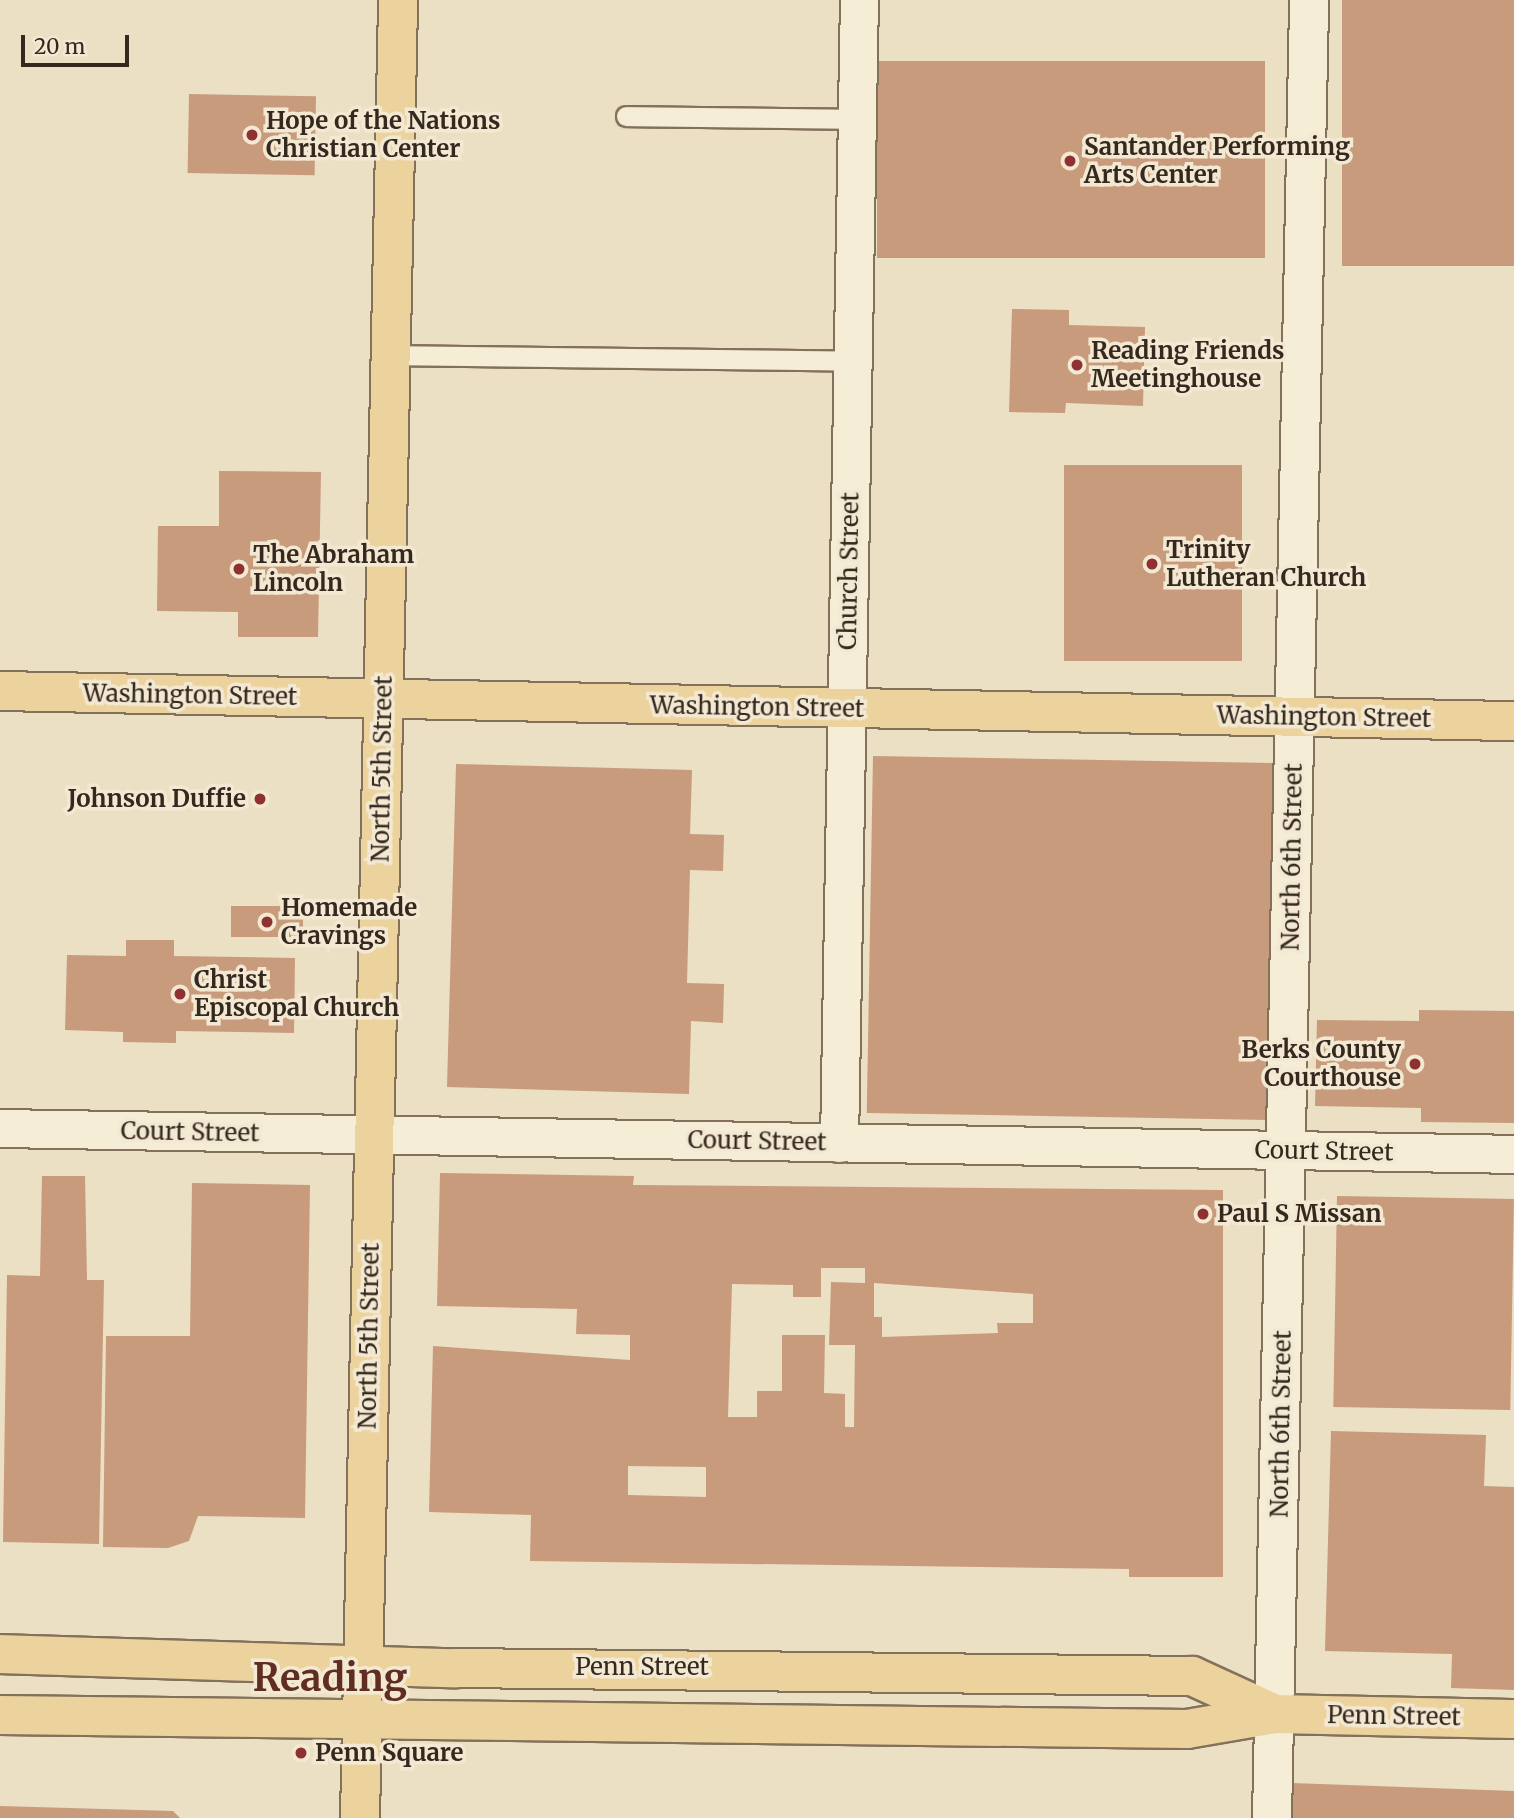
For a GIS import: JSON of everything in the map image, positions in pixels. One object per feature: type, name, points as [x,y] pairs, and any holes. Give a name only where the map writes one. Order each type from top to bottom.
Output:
[{"type":"main road","name":"North 5th Street","points":[[360,1818],[398,0]]},
{"type":"main road","name":"Washington Street","points":[[0,691],[1514,721]]},
{"type":"main road","name":"Penn Street","points":[[0,1654],[363,1664],[1192,1676],[1275,1714]]},
{"type":"main road","name":"Penn Street","points":[[0,1715],[1187,1729],[1275,1714],[1514,1719]]},
{"type":"street","name":"Church Street","points":[[839,1143],[859,0]]},
{"type":"street","name":"North 6th Street","points":[[1272,1818],[1309,0]]},
{"type":"street","name":"Court Street","points":[[0,1128],[1514,1154]]},
{"type":"lane","points":[[626,116],[857,119]]},
{"type":"lane","points":[[391,355],[853,361]]},
{"type":"building","points":[[1342,0],[1514,0],[1514,266],[1342,266]]},
{"type":"building","name":"Santander Performing Arts Center","points":[[877,61],[1265,61],[1265,258],[877,258]]},
{"type":"building","name":"Hope of the Nations Christian Center","points":[[189,94],[316,96],[315,175],[188,173]]},
{"type":"building","name":"Reading Friends Meetinghouse","points":[[1012,309],[1069,310],[1069,325],[1145,327],[1143,406],[1066,403],[1065,413],[1009,412]]},
{"type":"building","name":"Trinity Lutheran Church","points":[[1064,465],[1242,465],[1242,661],[1064,661]]},
{"type":"building","name":"The Abraham Lincoln","points":[[219,471],[321,472],[318,637],[238,637],[238,612],[157,611],[158,526],[219,526]]},
{"type":"building","points":[[873,756],[1274,763],[1268,1120],[867,1113]]},
{"type":"building","points":[[456,764],[692,770],[690,834],[724,835],[723,871],[690,870],[687,983],[724,984],[723,1023],[691,1021],[689,1094],[447,1087]]},
{"type":"building","name":"Homemade Cravings","points":[[231,906],[303,906],[303,937],[231,937]]},
{"type":"building","name":"Christ Episcopal Church","points":[[126,940],[174,940],[174,956],[295,958],[294,1033],[176,1031],[176,1043],[123,1042],[123,1032],[65,1030],[67,955],[126,956]]},
{"type":"building","name":"Berks County Courthouse","points":[[1419,1010],[1514,1011],[1514,1123],[1421,1122],[1421,1108],[1315,1106],[1317,1020],[1419,1021]]},
{"type":"building","points":[[440,1173],[634,1176],[633,1185],[1223,1190],[1223,1577],[1129,1577],[1129,1569],[530,1561],[531,1515],[429,1512],[433,1346],[630,1360],[630,1335],[576,1334],[577,1309],[437,1306]],"holes":[[[821,1268],[865,1268],[865,1283],[831,1282],[829,1345],[855,1345],[854,1427],[845,1427],[845,1394],[824,1393],[825,1335],[782,1335],[782,1391],[757,1391],[757,1417],[728,1417],[732,1284],[793,1285],[793,1297],[821,1297]],[[874,1283],[1033,1294],[1033,1323],[997,1323],[998,1333],[882,1337],[882,1317],[874,1317]],[[628,1466],[706,1467],[706,1497],[628,1495]]]},
{"type":"building","points":[[42,1176],[85,1176],[87,1280],[104,1280],[99,1544],[3,1542],[7,1275],[40,1276]]},
{"type":"building","points":[[192,1183],[310,1185],[305,1518],[198,1516],[189,1541],[168,1548],[103,1547],[106,1336],[190,1336]]},
{"type":"building","points":[[1337,1196],[1514,1199],[1510,1410],[1333,1407]]},
{"type":"building","points":[[1331,1431],[1486,1435],[1484,1486],[1514,1487],[1514,1690],[1451,1688],[1452,1654],[1325,1651]]},
{"type":"building","points":[[1292,1783],[1514,1791],[1514,1818],[1291,1818]]},
{"type":"building","points":[[0,1806],[173,1811],[180,1818],[0,1818]]},
{"type":"place","name":"Hope of the Nations Christian Center","points":[[252,135]]},
{"type":"place","name":"Santander Performing Arts Center","points":[[1070,161]]},
{"type":"place","name":"Reading Friends Meetinghouse","points":[[1077,365]]},
{"type":"place","name":"Trinity Lutheran Church","points":[[1152,564]]},
{"type":"place","name":"The Abraham Lincoln","points":[[239,569]]},
{"type":"place","name":"Johnson Duffie","points":[[260,799]]},
{"type":"place","name":"Homemade Cravings","points":[[267,922]]},
{"type":"place","name":"Christ Episcopal Church","points":[[180,994]]},
{"type":"place","name":"Berks County Courthouse","points":[[1415,1064]]},
{"type":"place","name":"Paul S Missan","points":[[1203,1214]]},
{"type":"place","name":"Penn Square","points":[[301,1753]]},
{"type":"district","name":"Reading","points":[[330,1678]]}]
